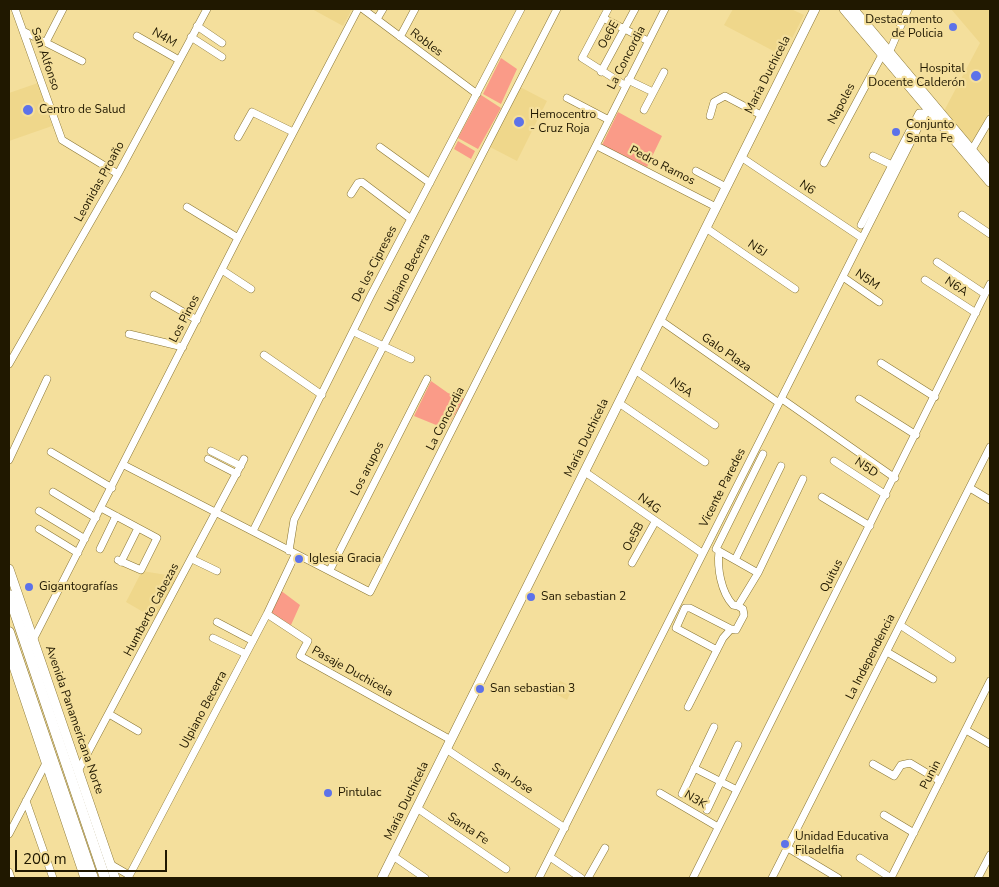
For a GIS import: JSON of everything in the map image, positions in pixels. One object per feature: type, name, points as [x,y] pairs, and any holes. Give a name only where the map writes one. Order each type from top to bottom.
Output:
[{"type":"highway","name":"Avenida Panamericana Norte","points":[[9,595],[87,812],[105,878]]},
{"type":"highway","points":[[9,632],[62,799],[93,878]]},
{"type":"main road","name":"Maria Duchicela","points":[[382,878],[814,9]]},
{"type":"main road","points":[[844,9],[970,152],[990,182]]},
{"type":"main road","points":[[853,9],[927,110],[990,172]]},
{"type":"main road","name":"Avenida Panamericana Norte","points":[[9,569],[78,771],[87,812],[115,878]]},
{"type":"main road","points":[[9,652],[46,763],[62,799],[85,878]]},
{"type":"street","name":"San Alfonso","points":[[15,9],[62,140],[118,174]]},
{"type":"street","points":[[46,42],[63,9]]},
{"type":"street","name":"Leonidas Proaño","points":[[9,364],[118,174],[207,9]]},
{"type":"street","name":"Los Pinos","points":[[33,640],[124,465],[238,238],[358,9]]},
{"type":"street","name":"Robles","points":[[363,9],[477,94]]},
{"type":"street","points":[[377,19],[383,9]]},
{"type":"street","points":[[400,37],[415,9]]},
{"type":"street","name":"De los Cipreses","points":[[253,531],[521,9]]},
{"type":"street","name":"Ulpiano Becerra","points":[[110,864],[129,877],[268,614],[292,553],[294,520],[557,9]]},
{"type":"street","points":[[608,9],[582,58],[601,72],[653,92]]},
{"type":"street","name":"Oe6E","points":[[601,72],[636,9]]},
{"type":"street","name":"La Concordia","points":[[124,465],[370,592],[597,146],[664,9]]},
{"type":"street","name":"Napoles","points":[[824,164],[908,9]]},
{"type":"street","points":[[603,18],[648,41]]},
{"type":"street","points":[[197,26],[222,44]]},
{"type":"street","points":[[23,31],[82,61]]},
{"type":"street","name":"N4M","points":[[137,36],[179,60]]},
{"type":"street","points":[[191,37],[222,57]]},
{"type":"street","points":[[644,110],[664,72]]},
{"type":"street","points":[[710,116],[714,102],[725,96],[761,115]]},
{"type":"street","points":[[567,98],[609,120]]},
{"type":"street","points":[[861,225],[919,113],[927,110]]},
{"type":"street","name":"Vicente Paredes","points":[[539,878],[927,110]]},
{"type":"street","points":[[238,137],[252,112],[293,132]]},
{"type":"street","points":[[970,152],[990,119]]},
{"type":"street","name":"Pedro Ramos","points":[[597,146],[716,207]]},
{"type":"street","points":[[380,147],[430,183]]},
{"type":"street","points":[[873,156],[892,165]]},
{"type":"street","name":"N6","points":[[741,157],[862,238]]},
{"type":"street","points":[[696,171],[726,187]]},
{"type":"street","points":[[351,194],[358,183],[362,182],[411,220]]},
{"type":"street","points":[[187,207],[238,238]]},
{"type":"street","points":[[962,215],[990,234]]},
{"type":"street","name":"N5J","points":[[706,228],[795,289]]},
{"type":"street","points":[[936,262],[985,294]]},
{"type":"street","points":[[222,270],[251,289]]},
{"type":"street","name":"N5M","points":[[842,277],[879,302]]},
{"type":"street","name":"N6A","points":[[925,280],[976,313]]},
{"type":"street","name":"Quitus","points":[[693,878],[990,284]]},
{"type":"street","points":[[154,295],[197,320]]},
{"type":"street","name":"Galo Plaza","points":[[660,320],[894,478]]},
{"type":"street","points":[[354,332],[411,359]]},
{"type":"street","points":[[129,334],[183,347]]},
{"type":"street","points":[[264,355],[322,395]]},
{"type":"street","points":[[881,363],[935,397]]},
{"type":"street","name":"N5A","points":[[635,370],[714,425]]},
{"type":"street","points":[[9,460],[47,379]]},
{"type":"street","name":"Los arupos","points":[[330,570],[427,379]]},
{"type":"street","points":[[859,400],[916,435]]},
{"type":"street","points":[[619,403],[705,462]]},
{"type":"street","name":"La Independencia","points":[[772,878],[990,447]]},
{"type":"street","name":"Humberto Cabezas","points":[[78,771],[218,512],[242,463],[211,451]]},
{"type":"street","points":[[51,452],[112,488]]},
{"type":"street","points":[[717,650],[676,628],[685,608],[690,608],[736,630],[744,615],[743,609],[729,600],[725,591],[719,567],[718,550],[763,454]]},
{"type":"street","points":[[208,459],[237,474]]},
{"type":"street","name":"N5D","points":[[834,461],[886,495]]},
{"type":"street","points":[[735,560],[781,466]]},
{"type":"street","name":"N4G","points":[[585,472],[702,553]]},
{"type":"street","points":[[738,606],[758,573],[803,479]]},
{"type":"street","points":[[970,488],[990,500]]},
{"type":"street","points":[[53,492],[96,518]]},
{"type":"street","points":[[822,497],[870,526]]},
{"type":"street","points":[[101,508],[157,538],[140,570],[120,561],[138,528]]},
{"type":"street","points":[[40,511],[85,539]]},
{"type":"street","points":[[100,549],[116,516]]},
{"type":"street","name":"Oe5B","points":[[632,563],[655,522]]},
{"type":"street","points":[[39,529],[78,553]]},
{"type":"street","points":[[707,544],[758,573]]},
{"type":"street","points":[[192,559],[217,571]]},
{"type":"street","name":"Pasaje Duchicela","points":[[268,614],[308,641],[300,656],[451,740]]},
{"type":"street","points":[[217,622],[253,641]]},
{"type":"street","points":[[900,625],[952,659]]},
{"type":"street","points":[[688,707],[723,638],[731,629]]},
{"type":"street","points":[[213,638],[246,654]]},
{"type":"street","points":[[887,652],[933,679]]},
{"type":"street","name":"Punin","points":[[891,878],[990,681]]},
{"type":"street","points":[[108,714],[138,732]]},
{"type":"street","points":[[682,794],[714,726]]},
{"type":"street","points":[[966,730],[990,744]]},
{"type":"street","points":[[707,810],[738,745]]},
{"type":"street","name":"San Jose","points":[[446,749],[565,828]]},
{"type":"street","points":[[9,834],[46,763]]},
{"type":"street","points":[[873,764],[894,776],[901,765],[910,763],[940,781]]},
{"type":"street","points":[[694,768],[737,790]]},
{"type":"street","name":"N3K","points":[[660,792],[718,827]]},
{"type":"street","points":[[26,801],[51,878]]},
{"type":"street","name":"Santa Fe","points":[[417,808],[506,869]]},
{"type":"street","points":[[884,815],[914,833]]},
{"type":"street","points":[[588,878],[605,848]]},
{"type":"street","points":[[788,848],[838,878]]},
{"type":"street","points":[[978,878],[990,855]]},
{"type":"street","points":[[393,856],[425,878]]},
{"type":"street","points":[[550,857],[581,878]]},
{"type":"street","points":[[860,858],[891,878]]},
{"type":"street","points":[[9,872],[11,878]]},
{"type":"shaded area","points":[[312,9],[352,9],[343,26]]},
{"type":"shaded area","points":[[733,9],[791,9],[804,15],[783,56],[724,25]]},
{"type":"shaded area","name":"Hospital Docente Calderón","points":[[951,9],[990,9],[990,109],[973,145],[944,111],[980,43]]},
{"type":"shaded area","points":[[501,58],[517,69],[501,104],[483,94]]},
{"type":"shaded area","name":"Centro de Salud","points":[[38,83],[52,126],[9,141],[9,93]]},
{"type":"shaded area","name":"Hemocentro - Cruz Roja","points":[[520,87],[547,101],[517,161],[490,147]]},
{"type":"shaded area","points":[[481,95],[501,108],[478,149],[458,138]]},
{"type":"shaded area","points":[[618,112],[662,136],[647,167],[602,145]]},
{"type":"shaded area","points":[[458,141],[475,151],[471,159],[454,149]]},
{"type":"shaded area","points":[[431,381],[448,393],[464,399],[446,429],[414,416]]},
{"type":"shaded area","points":[[142,571],[179,577],[157,620],[126,602]]},
{"type":"shaded area","points":[[280,590],[300,605],[291,625],[269,612]]},
{"type":"shaded area","points":[[560,681],[573,687],[567,700],[554,693]]},
{"type":"place","name":"Destacamento de Policia","points":[[953,27]]},
{"type":"place","name":"Hospital Docente Calderón","points":[[976,76]]},
{"type":"place","name":"Centro de Salud","points":[[28,110]]},
{"type":"place","name":"Hemocentro - Cruz Roja","points":[[519,122]]},
{"type":"place","name":"Conjunto Santa Fe","points":[[896,132]]},
{"type":"place","name":"Iglesia Gracia","points":[[299,559]]},
{"type":"place","name":"Gigantografías","points":[[29,587]]},
{"type":"place","name":"San sebastian 2","points":[[531,597]]},
{"type":"place","name":"San sebastian 3","points":[[480,689]]},
{"type":"place","name":"Pintulac","points":[[328,793]]},
{"type":"place","name":"Unidad Educativa Filadelfia","points":[[785,844]]}]
